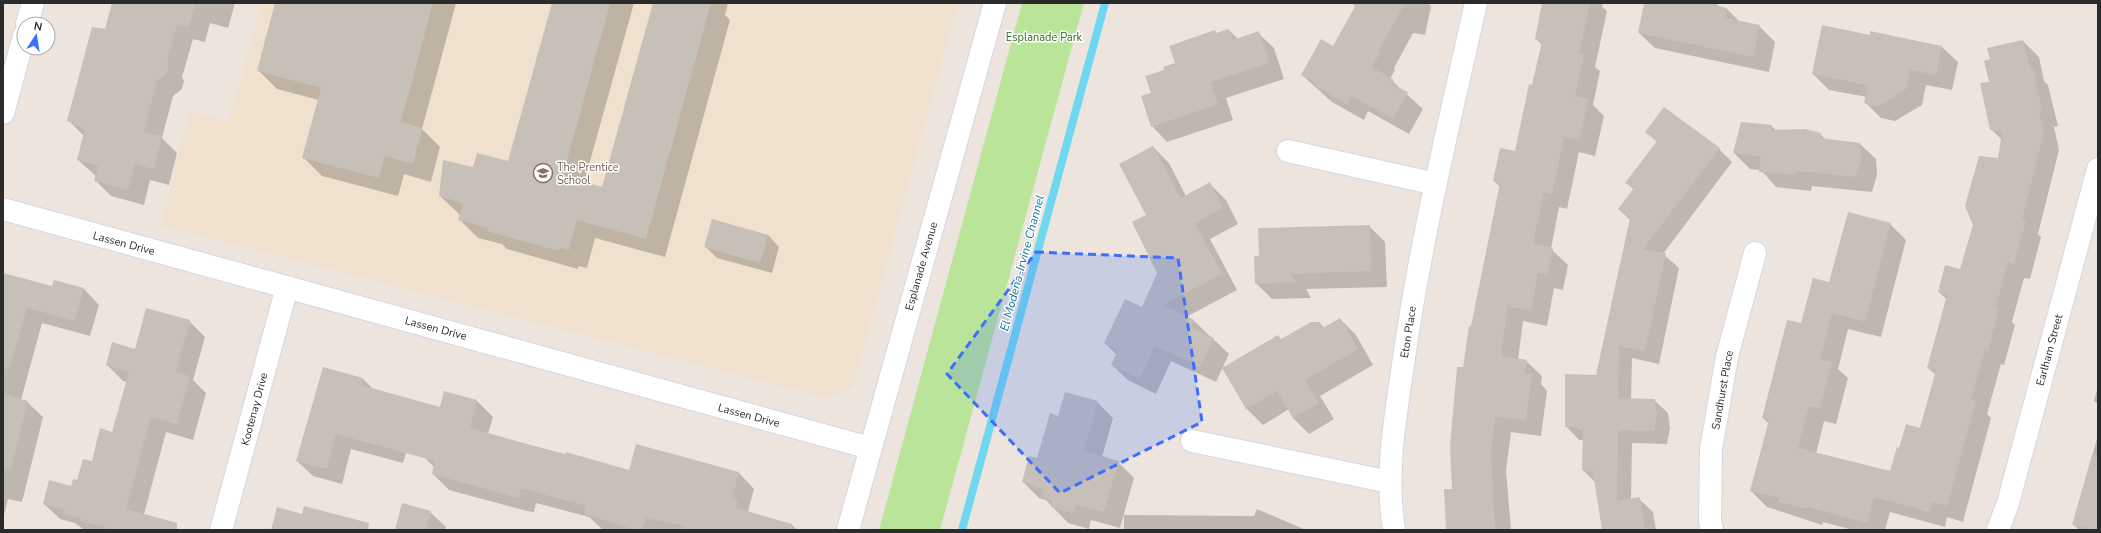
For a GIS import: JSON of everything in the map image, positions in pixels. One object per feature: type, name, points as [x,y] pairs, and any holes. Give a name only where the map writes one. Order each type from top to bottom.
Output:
[{"type":"street","points":[[29,16],[33,3]]},
{"type":"street","name":"Esplanade Avenue","points":[[848,530],[995,3]]},
{"type":"street","name":"Eton Place","points":[[1394,530],[1390,482],[1394,429],[1410,311],[1476,3]]},
{"type":"street","points":[[3,113],[19,56]]},
{"type":"street","points":[[1288,151],[1436,184]]},
{"type":"street","name":"Earlham Street","points":[[1998,530],[2008,503],[2098,169]]},
{"type":"street","name":"Lassen Drive","points":[[3,209],[870,448]]},
{"type":"street","name":"Sandhurst Place","points":[[1712,530],[1710,521],[1712,449],[1727,357],[1754,253]]},
{"type":"street","name":"Kootenay Drive","points":[[221,530],[287,287]]},
{"type":"street","points":[[1192,441],[1390,482]]},
{"type":"highlighted area","points":[[1036,252],[1178,258],[1202,422],[1060,493],[947,374]]},
{"type":"shaded area","name":"The Prentice School","points":[[262,3],[958,3],[853,387],[827,398],[162,226],[189,111],[229,121]]},
{"type":"green space","name":"Esplanade Park","points":[[1022,3],[1084,3],[940,530],[879,530]]},
{"type":"building","points":[[112,3],[196,3],[189,27],[177,24],[167,61],[169,65],[166,74],[157,80],[144,132],[162,136],[154,169],[135,164],[128,190],[94,181],[98,166],[77,160],[85,128],[67,121],[92,27],[105,29]]},
{"type":"building","points":[[275,3],[433,3],[401,122],[422,128],[413,164],[385,156],[379,178],[302,158],[321,88],[257,71]]},
{"type":"building","points":[[552,3],[610,3],[563,176],[602,187],[653,3],[711,3],[646,239],[577,220],[569,250],[560,248],[559,251],[487,231],[488,228],[458,220],[463,203],[439,196],[443,160],[473,167],[477,153],[508,161]]},
{"type":"building","points":[[1357,3],[1405,3],[1378,52],[1380,53],[1372,67],[1394,80],[1391,84],[1408,92],[1393,119],[1352,96],[1348,105],[1315,86],[1317,84],[1301,75],[1321,39],[1333,46]]},
{"type":"building","points":[[1542,3],[1590,3],[1579,53],[1584,55],[1575,96],[1588,99],[1580,140],[1564,137],[1552,194],[1544,192],[1533,243],[1553,248],[1547,275],[1538,273],[1531,311],[1508,306],[1501,356],[1527,360],[1525,374],[1532,374],[1526,420],[1495,417],[1491,454],[1495,530],[1446,530],[1444,489],[1452,489],[1450,446],[1457,367],[1463,367],[1469,326],[1471,326],[1500,183],[1493,181],[1500,148],[1515,151],[1529,84],[1532,85],[1542,41],[1535,39]]},
{"type":"building","points":[[1644,3],[1703,3],[1727,8],[1725,18],[1760,25],[1753,57],[1638,33]]},
{"type":"building","points":[[1822,25],[1870,35],[1870,31],[1942,46],[1936,75],[1910,70],[1906,89],[1879,106],[1864,103],[1868,85],[1812,74]]},
{"type":"building","points":[[1229,29],[1233,40],[1259,31],[1269,63],[1211,82],[1218,104],[1151,127],[1141,96],[1151,93],[1145,76],[1164,70],[1163,67],[1175,63],[1169,46],[1215,30],[1216,33]]},
{"type":"building","points":[[2023,40],[2030,69],[2033,68],[2042,110],[2039,111],[2044,133],[2022,220],[2026,221],[2014,264],[2008,262],[1996,307],[1999,308],[1988,350],[1985,349],[1971,400],[1976,401],[1947,506],[1932,502],[1929,512],[1874,497],[1868,523],[1807,507],[1807,509],[1778,502],[1778,498],[1750,491],[1769,420],[1762,418],[1787,320],[1801,323],[1813,278],[1829,282],[1848,212],[1891,223],[1865,322],[1832,313],[1820,359],[1832,362],[1820,409],[1809,406],[1798,448],[1890,471],[1906,424],[1920,428],[1936,370],[1927,368],[1947,295],[1938,292],[1945,265],[1960,269],[1973,225],[1965,206],[1979,156],[1998,158],[2002,132],[1990,130],[1980,83],[1989,82],[1984,61],[1990,59],[1987,48]]},
{"type":"building","points":[[1664,107],[1720,148],[1643,249],[1666,253],[1645,351],[1619,346],[1618,398],[1655,399],[1657,414],[1654,431],[1618,430],[1617,501],[1640,497],[1645,530],[1602,530],[1593,472],[1582,470],[1583,430],[1578,430],[1578,427],[1565,427],[1565,374],[1596,375],[1630,218],[1618,209],[1634,188],[1625,183],[1657,141],[1645,132]]},
{"type":"building","points":[[1741,122],[1772,125],[1771,130],[1805,129],[1821,133],[1820,138],[1860,143],[1861,159],[1856,177],[1796,171],[1796,175],[1759,172],[1761,156],[1733,153]]},
{"type":"building","points":[[1153,146],[1181,198],[1210,182],[1223,208],[1195,223],[1222,274],[1163,305],[1194,320],[1190,327],[1214,338],[1200,367],[1155,346],[1140,379],[1111,365],[1118,350],[1104,343],[1125,299],[1142,307],[1157,273],[1132,222],[1146,215],[1119,164]]},
{"type":"building","points":[[712,219],[768,235],[760,263],[704,247]]},
{"type":"building","points":[[1370,225],[1371,271],[1291,274],[1296,282],[1255,284],[1254,256],[1259,256],[1258,228]]},
{"type":"building","points":[[3,273],[52,286],[54,280],[84,288],[75,321],[27,308],[9,369],[3,368]]},
{"type":"building","points":[[146,308],[190,320],[176,372],[190,376],[177,424],[151,417],[126,509],[177,523],[177,530],[115,530],[80,521],[81,518],[64,514],[65,510],[43,504],[49,480],[71,486],[73,479],[77,480],[83,459],[92,461],[100,428],[112,432],[129,372],[106,365],[112,342],[135,349]]},
{"type":"building","points":[[1340,318],[1358,349],[1305,380],[1319,403],[1293,418],[1277,391],[1246,409],[1222,368],[1278,335],[1281,339],[1311,322],[1320,322],[1323,328]]},
{"type":"building","points":[[323,367],[363,378],[361,385],[440,407],[444,391],[477,400],[470,428],[565,455],[566,452],[629,470],[636,444],[739,472],[732,498],[738,500],[736,508],[792,524],[792,530],[684,530],[685,526],[646,518],[642,530],[636,530],[584,514],[586,506],[521,488],[518,498],[432,474],[435,461],[336,434],[327,469],[296,461]]},
{"type":"building","points":[[1065,392],[1098,401],[1084,451],[1119,461],[1104,512],[1075,505],[1073,513],[1051,507],[1053,500],[1041,497],[1043,489],[1022,482],[1029,456],[1037,458],[1050,413],[1058,416]]},
{"type":"building","points":[[3,394],[28,401],[11,469],[3,468]]},
{"type":"building","points":[[2092,455],[2098,456],[2098,530],[2072,525]]},
{"type":"building","points":[[402,503],[431,511],[426,530],[395,530]]},
{"type":"building","points":[[304,506],[369,523],[368,530],[271,530],[277,507],[302,514]]},
{"type":"waterway","name":"El Modena-Irvine Channel","points":[[962,530],[1105,3]]},
{"type":"place","name":"The Prentice School","points":[[543,173]]}]
